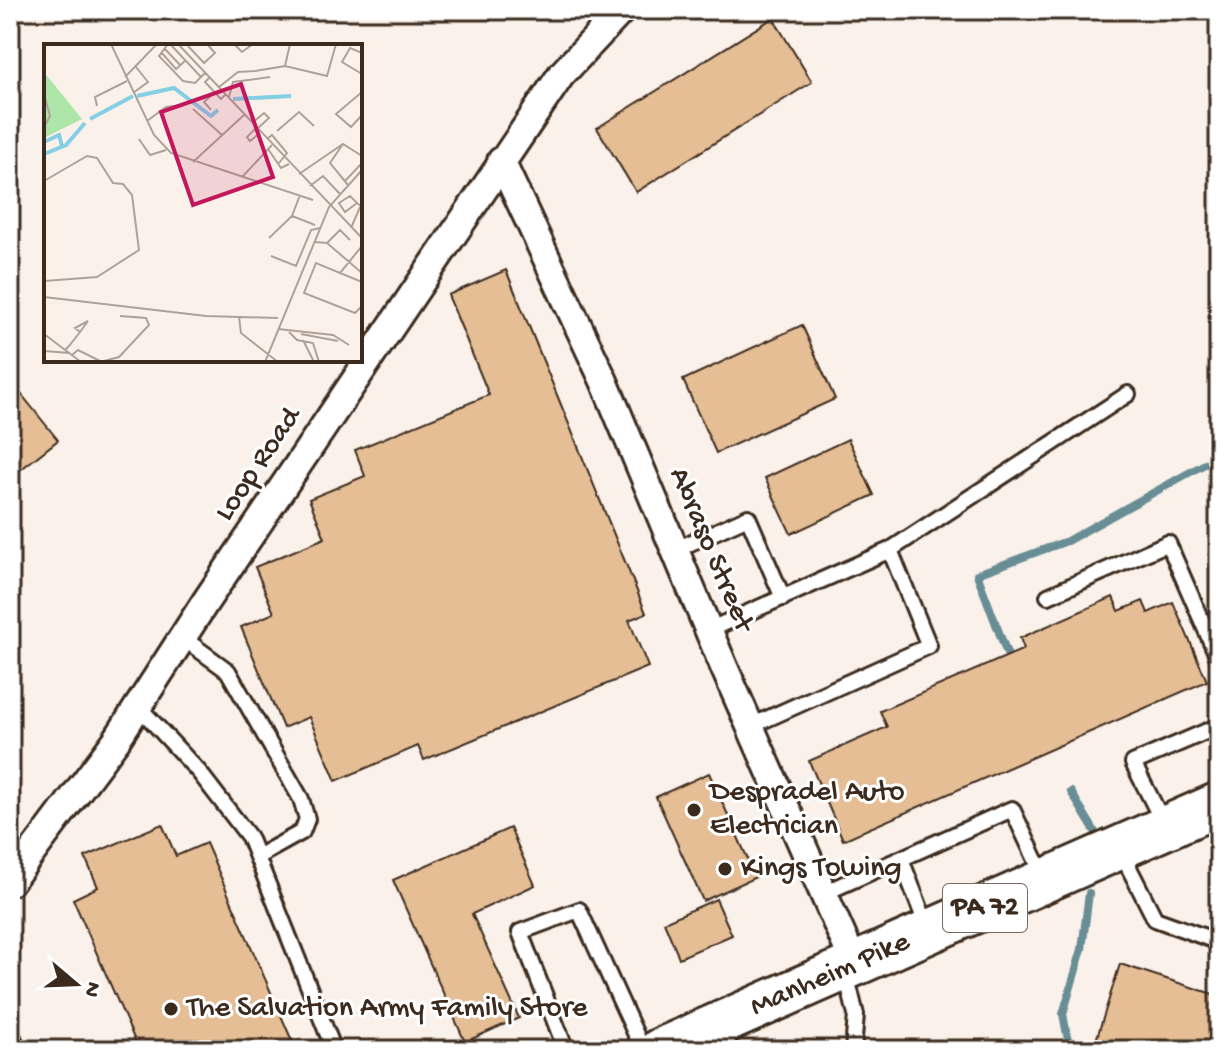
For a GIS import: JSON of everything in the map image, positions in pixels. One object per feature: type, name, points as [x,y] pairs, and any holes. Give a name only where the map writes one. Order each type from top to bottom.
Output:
[{"type":"main road","name":"Manheim Pike","points":[[660,1050],[725,1037],[850,967],[1219,804]]},
{"type":"street","name":"Loop Road","points":[[10,882],[117,739],[561,75],[622,10]]},
{"type":"street","name":"Abraso Street","points":[[501,161],[604,381],[677,549],[709,630],[824,893],[850,967]]},
{"type":"lane","points":[[709,630],[890,550],[1128,394]]},
{"type":"lane","points":[[677,549],[748,517],[783,598]]},
{"type":"lane","points":[[1048,596],[1168,543],[1219,660]]},
{"type":"lane","points":[[751,726],[929,646],[890,550]]},
{"type":"lane","points":[[183,638],[228,671],[301,799],[307,819],[302,832],[257,857]]},
{"type":"lane","points":[[138,706],[199,772],[249,837],[334,1050]]},
{"type":"lane","points":[[1166,828],[1133,763],[1219,726]]},
{"type":"lane","points":[[824,893],[1012,809],[1045,881]]},
{"type":"lane","points":[[1119,848],[1155,919],[1219,942]]},
{"type":"lane","points":[[901,859],[929,933]]},
{"type":"lane","points":[[566,1050],[520,932],[579,910],[643,1050]]},
{"type":"lane","points":[[850,967],[856,1015],[853,1050]]},
{"type":"lane","points":[[10,1031],[18,1050]]},
{"type":"building","points":[[773,18],[812,82],[636,192],[597,128]]},
{"type":"building","points":[[506,270],[646,613],[629,620],[648,667],[424,760],[418,746],[336,781],[309,717],[283,728],[241,627],[274,613],[255,567],[325,538],[309,499],[365,476],[355,450],[489,395],[448,295]]},
{"type":"building","points":[[802,325],[835,399],[716,453],[683,380]]},
{"type":"building","points":[[10,380],[58,440],[10,478]]},
{"type":"building","points":[[848,439],[874,495],[791,534],[765,478]]},
{"type":"building","points":[[1113,597],[1119,611],[1143,601],[1148,613],[1173,602],[1207,681],[843,840],[809,761],[887,727],[880,711],[1024,649],[1020,638]]},
{"type":"building","points":[[709,773],[756,877],[703,901],[656,797]]},
{"type":"building","points":[[162,824],[176,856],[206,843],[296,1050],[139,1050],[73,899],[98,887],[85,857]]},
{"type":"building","points":[[510,828],[535,885],[472,914],[519,1018],[465,1042],[393,880]]},
{"type":"building","points":[[716,899],[732,935],[679,958],[664,922]]},
{"type":"building","points":[[1120,964],[1219,996],[1219,1050],[1093,1050]]},
{"type":"waterway","points":[[1011,664],[977,574],[1067,541],[1219,456]]},
{"type":"waterway","points":[[1071,792],[1094,830]]},
{"type":"waterway","points":[[1065,1050],[1068,1040],[1063,1014],[1082,949],[1089,893]]},
{"type":"place","name":"Despradel Auto Electrician","points":[[694,810]]},
{"type":"place","name":"Kings Towing","points":[[725,869]]},
{"type":"place","name":"The Salvation Army Family Store","points":[[171,1009]]}]
